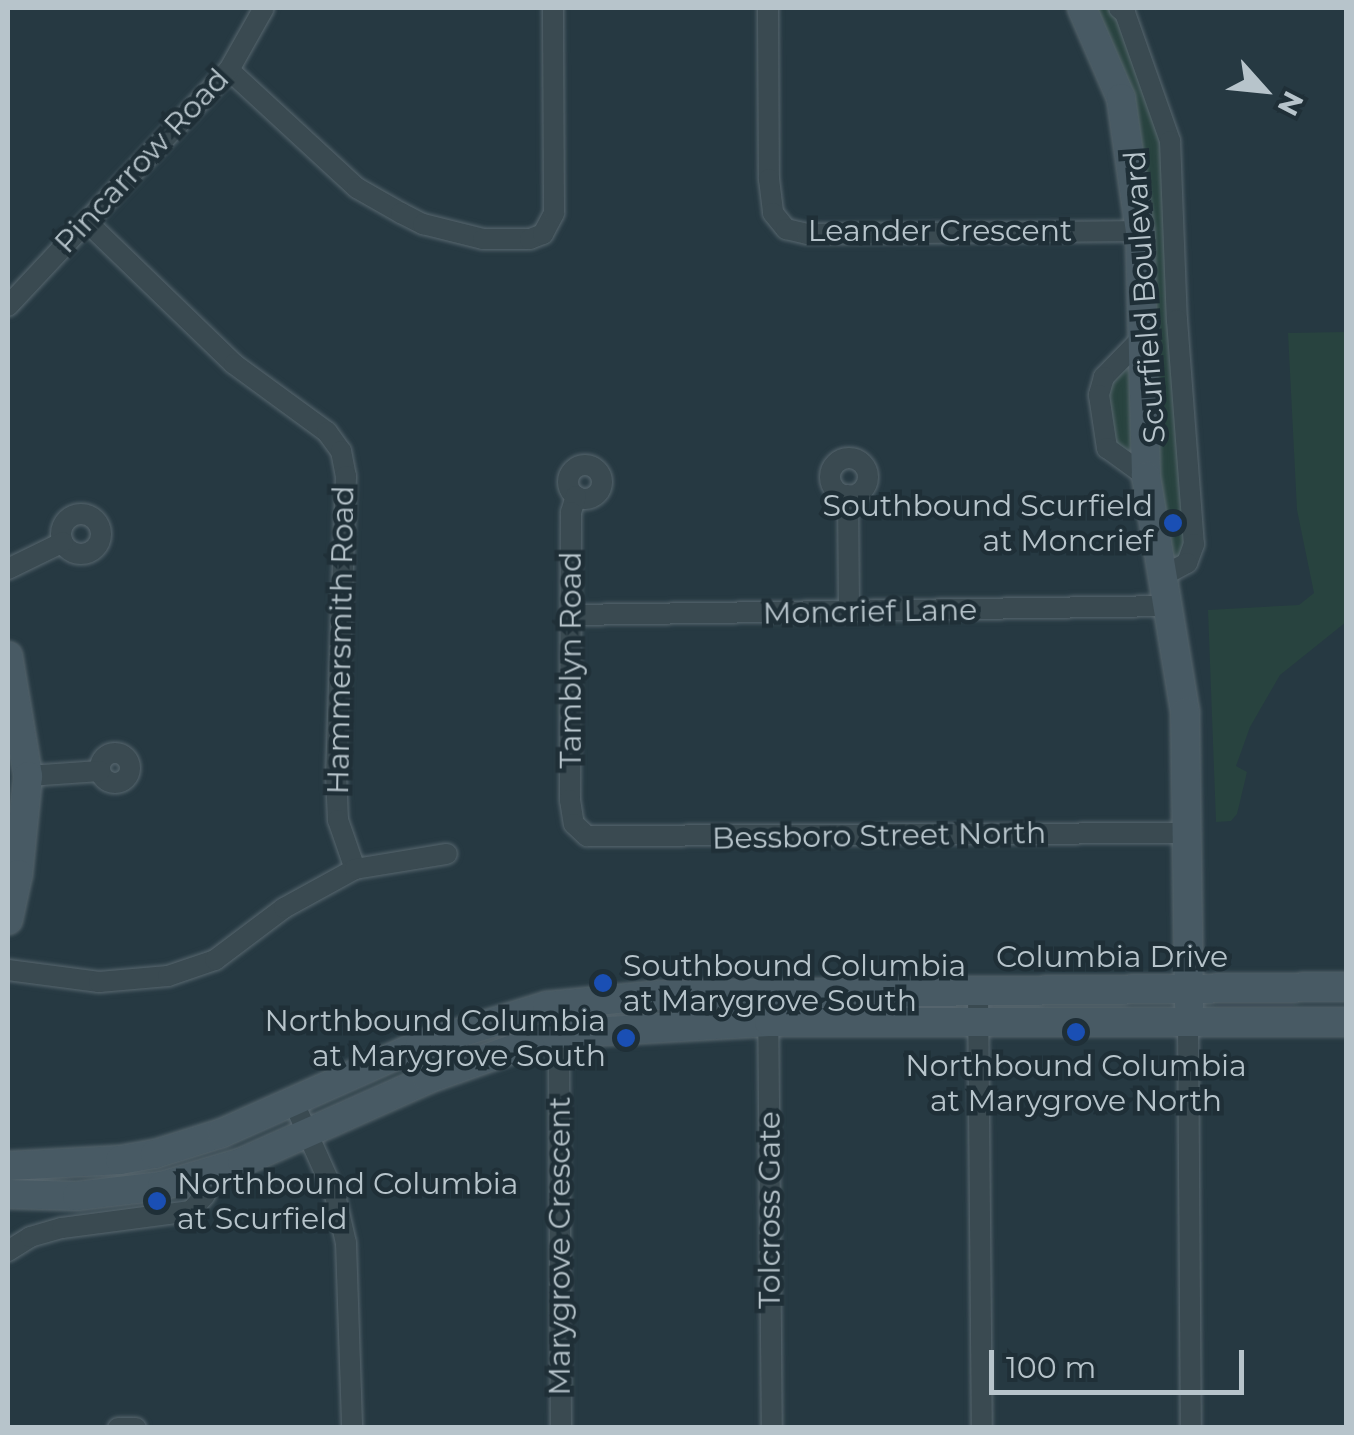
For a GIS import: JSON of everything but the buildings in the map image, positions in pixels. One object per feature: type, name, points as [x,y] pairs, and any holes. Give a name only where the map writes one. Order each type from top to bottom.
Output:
[{"type":"street","name":"Pincarrow Road","points":[[8,306],[229,70],[264,8]]},
{"type":"street","points":[[229,70],[357,188],[401,214],[435,228],[483,239],[530,239],[543,234],[554,214],[553,8]]},
{"type":"street","name":"Leander Crescent","points":[[768,8],[769,179],[773,213],[786,229],[807,234],[1140,230]]},
{"type":"street","name":"Scurfield Boulevard","points":[[1082,8],[1121,98],[1140,230],[1146,476],[1185,712],[1190,833],[1188,1022]]},
{"type":"street","name":"Scurfield Boulevard","points":[[1120,8],[1126,13],[1170,141],[1176,320],[1194,544],[1187,563],[1163,576]]},
{"type":"street","name":"Hammersmith Road","points":[[88,223],[234,364],[327,432],[341,451],[346,476],[336,773],[338,820],[355,869]]},
{"type":"street","name":"Scurfield Boulevard","points":[[1140,340],[1104,377],[1099,395],[1107,448],[1146,476]]},
{"type":"street","name":"Tamblyn Road","points":[[574,824],[571,512],[576,496]]},
{"type":"street","points":[[848,496],[849,612]]},
{"type":"street","points":[[8,570],[62,542]]},
{"type":"street","name":"Moncrief Lane","points":[[571,616],[1168,606]]},
{"type":"street","points":[[8,656],[28,776],[18,874],[8,920]]},
{"type":"street","points":[[28,776],[100,771]]},
{"type":"street","name":"Bessboro Street North","points":[[574,824],[587,836],[608,839],[1190,833]]},
{"type":"street","points":[[8,970],[99,982],[168,976],[215,960],[284,908],[355,869],[448,854]]},
{"type":"street","name":"Columbia Drive","points":[[8,1166],[156,1154],[222,1133],[420,1046],[548,1006],[658,994],[1346,988]]},
{"type":"street","points":[[978,990],[982,1428]]},
{"type":"street","name":"Tolcross Gate","points":[[768,992],[772,1428]]},
{"type":"street","name":"Marygrove Crescent","points":[[548,1006],[556,1034],[561,1428]]},
{"type":"street","points":[[12,1195],[119,1192],[162,1186],[307,1135],[428,1078],[556,1034],[768,1022],[1346,1022]]},
{"type":"street","points":[[1188,1022],[1190,1428]]},
{"type":"street","points":[[294,1103],[335,1194],[346,1243],[352,1428]]},
{"type":"street","points":[[8,1144],[46,1165]]},
{"type":"street","points":[[8,1250],[30,1237],[62,1228],[191,1210],[205,1196],[214,1170]]},
{"type":"street","points":[[118,1428],[136,1428]]},
{"type":"green space","points":[[1082,8],[1119,8],[1170,141],[1194,544],[1163,576],[1146,476],[1107,448],[1099,395],[1140,340],[1121,98]]},
{"type":"green space","points":[[1346,332],[1346,622],[1280,675],[1250,727],[1236,766],[1247,772],[1237,814],[1231,821],[1216,822],[1208,610],[1299,605],[1314,593],[1297,510],[1288,333]]},
{"type":"place","name":"Southbound Scurfield at Moncrief","points":[[1173,523]]},
{"type":"place","name":"Southbound Columbia at Marygrove South","points":[[603,983]]},
{"type":"place","name":"Northbound Columbia at Marygrove North","points":[[1076,1032]]},
{"type":"place","name":"Northbound Columbia at Marygrove South","points":[[626,1038]]},
{"type":"place","name":"Northbound Columbia at Scurfield","points":[[157,1201]]}]
